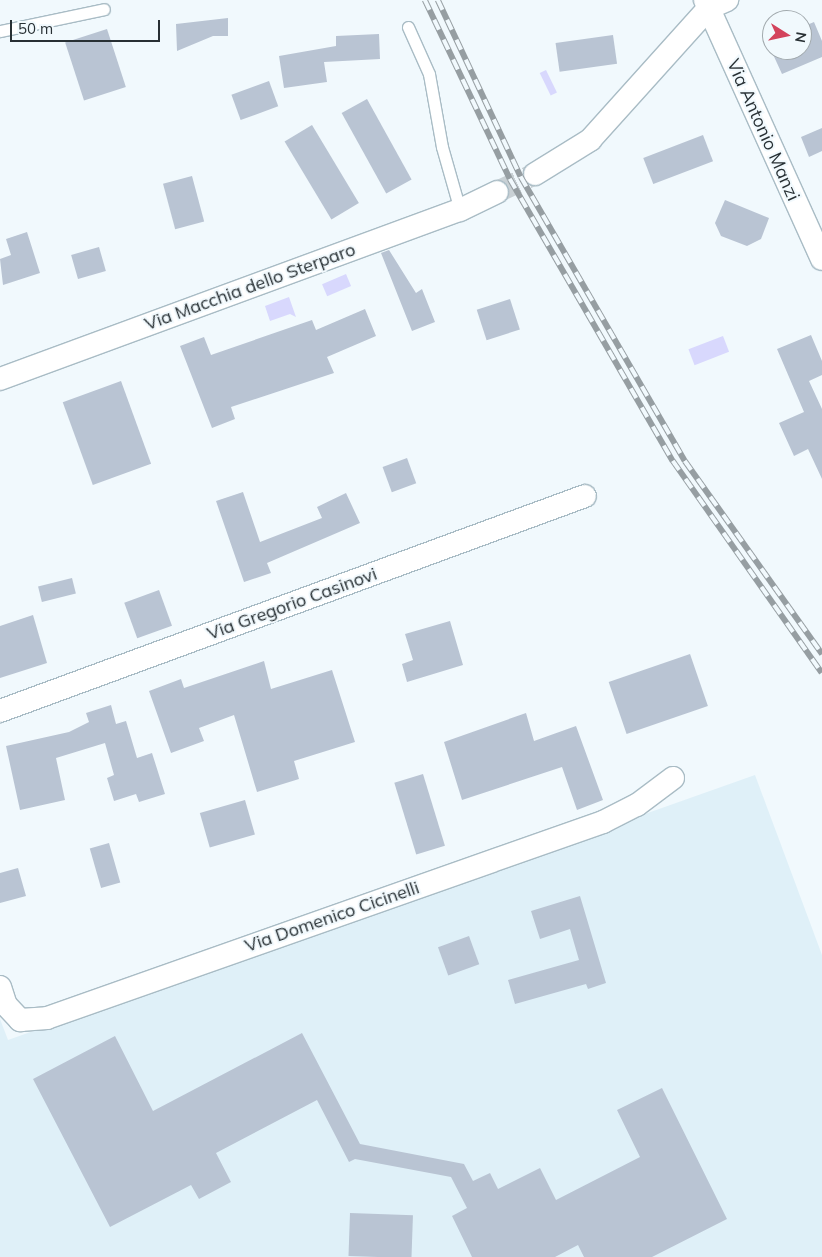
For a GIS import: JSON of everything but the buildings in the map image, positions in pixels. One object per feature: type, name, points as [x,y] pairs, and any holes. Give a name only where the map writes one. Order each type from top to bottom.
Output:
[{"type":"street","points":[[535,174],[590,140],[713,3]]},
{"type":"street","name":"Via Antonio Manzi","points":[[713,3],[822,259]]},
{"type":"street","name":"Via Macchia dello Sterparo","points":[[0,379],[460,210],[498,192]]},
{"type":"street","name":"Via Gregorio Casinovi","points":[[0,711],[585,496]]},
{"type":"street","name":"Via Domenico Cicinelli","points":[[0,987],[6,1005],[20,1020],[47,1018],[603,822],[637,805],[673,778]]},
{"type":"lane","points":[[0,31],[104,9]]},
{"type":"lane","points":[[408,27],[428,74],[442,147],[460,210]]},
{"type":"shaded area","points":[[755,775],[822,955],[822,1257],[0,1257],[0,1019],[8,1040]]},
{"type":"water","points":[[546,70],[557,92],[551,96],[540,73]]},
{"type":"water","points":[[346,274],[351,286],[327,296],[322,284]]},
{"type":"water","points":[[289,297],[296,317],[290,314],[270,321],[265,306]]},
{"type":"water","points":[[723,336],[729,352],[695,365],[688,349]]},
{"type":"tunnel","points":[[497,192],[535,174]]},
{"type":"railway","points":[[425,0],[510,179],[673,461],[822,673]]},
{"type":"railway","points":[[438,0],[521,177],[685,461],[822,654]]}]
